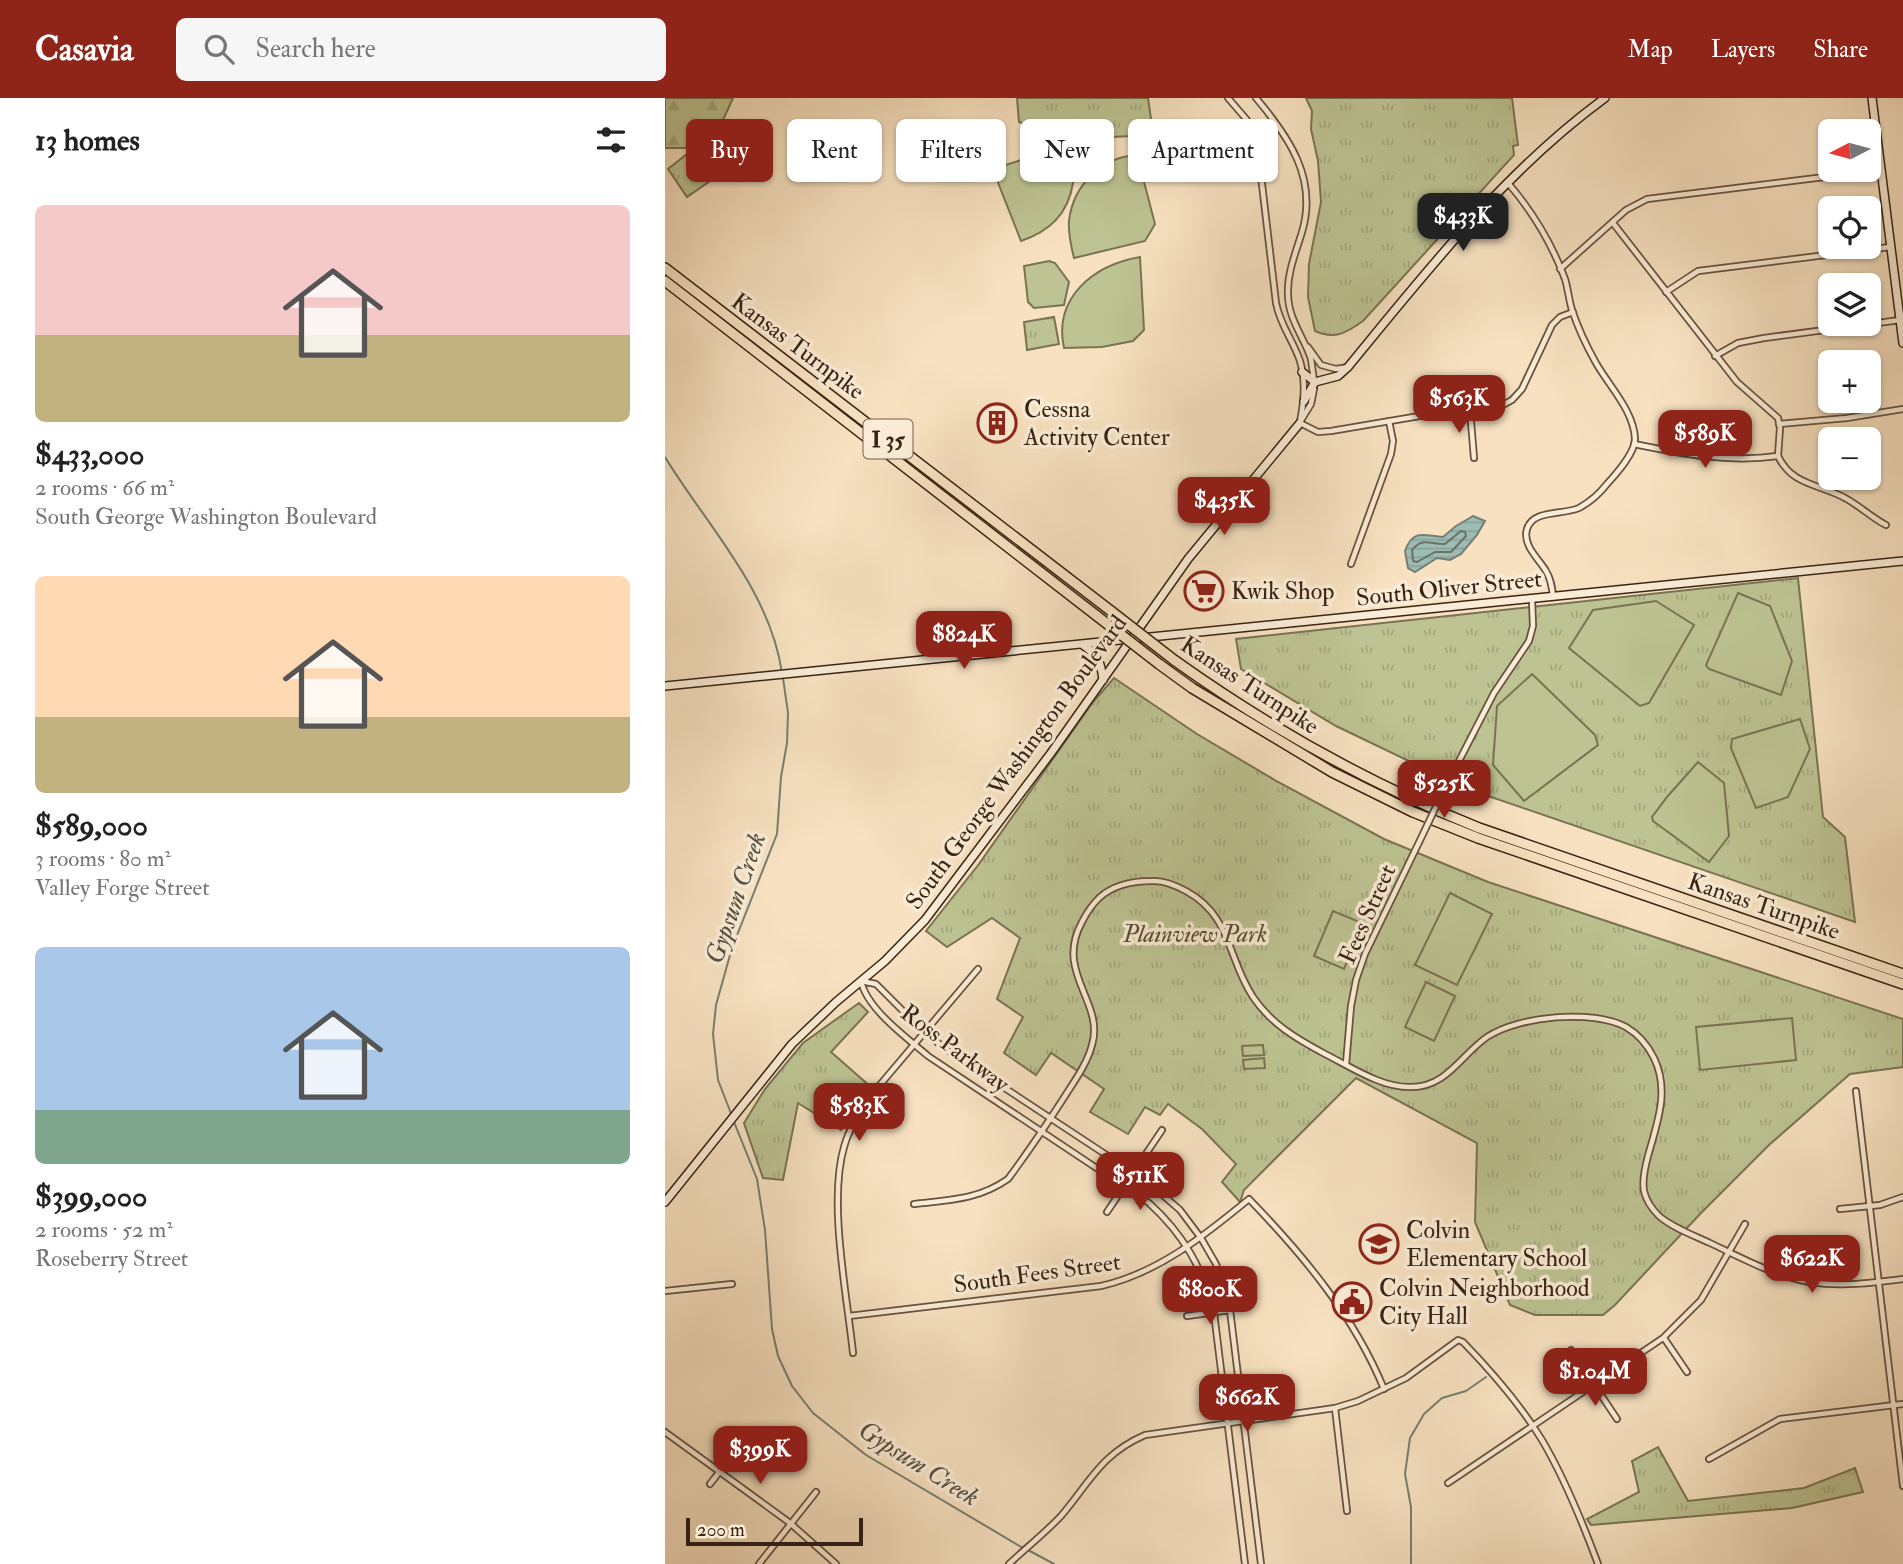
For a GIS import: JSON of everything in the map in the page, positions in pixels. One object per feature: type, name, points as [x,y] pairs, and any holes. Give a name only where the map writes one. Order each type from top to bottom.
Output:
[{"type":"highway","name":"Kansas Turnpike","points":[[665,268],[1174,660],[1300,742],[1382,786],[1492,833],[1903,974]]},
{"type":"highway","name":"Kansas Turnpike","points":[[665,281],[1159,664],[1192,688],[1285,746],[1413,812],[1478,838],[1903,984]]},
{"type":"street","points":[[1228,98],[1247,120],[1257,142],[1279,320],[1303,372],[1304,401],[1300,423]]},
{"type":"street","points":[[1255,98],[1286,137],[1300,162],[1306,184],[1307,211],[1287,284],[1291,316],[1310,358],[1315,382],[1311,404],[1300,423]]},
{"type":"street","points":[[1304,401],[1315,382],[1338,376],[1349,367],[1470,223],[1508,183],[1550,142],[1605,98]]},
{"type":"street","points":[[1872,98],[1875,119]]},
{"type":"street","points":[[1881,170],[1903,343]]},
{"type":"street","points":[[1560,269],[1626,210],[1647,199],[1818,178]]},
{"type":"street","points":[[1508,183],[1540,228],[1560,269],[1573,312],[1596,363],[1624,407],[1633,429],[1634,444],[1606,485],[1591,500],[1579,508],[1534,519],[1527,528],[1527,541],[1551,581],[1554,597]]},
{"type":"street","points":[[1613,223],[1715,356],[1737,382],[1778,418],[1778,456],[1790,474],[1801,482],[1841,496],[1886,525]]},
{"type":"street","points":[[1666,292],[1699,271],[1890,247]]},
{"type":"street","points":[[1300,423],[1318,432],[1449,411],[1494,409],[1518,394],[1544,338],[1555,321],[1573,312]]},
{"type":"street","points":[[1715,356],[1738,343],[1751,340],[1900,320]]},
{"type":"street","points":[[1302,339],[1321,365],[1336,369],[1349,367]]},
{"type":"street","points":[[1303,372],[1315,382]]},
{"type":"street","points":[[1779,424],[1847,418],[1903,409]]},
{"type":"street","points":[[1470,410],[1474,458]]},
{"type":"street","points":[[1351,564],[1391,454],[1389,421]]},
{"type":"street","name":"South George Washington Boulevard","points":[[665,1202],[792,1044],[885,961],[925,920],[983,846],[1188,559],[1300,423]]},
{"type":"street","points":[[1634,444],[1716,458],[1752,460],[1778,456]]},
{"type":"street","name":"South Oliver Street","points":[[665,686],[1903,561]]},
{"type":"street","name":"Fees Street","points":[[1346,1064],[1351,1006],[1365,954],[1494,693],[1529,641],[1533,626],[1532,600]]},
{"type":"street","points":[[1083,645],[1098,656],[1103,680]]},
{"type":"street","points":[[914,1204],[971,1197],[991,1191],[1008,1179],[1051,1118],[1079,1073],[1093,1043],[1093,1021],[1075,975],[1074,936],[1085,915],[1099,898],[1118,886],[1159,880],[1199,898],[1212,910],[1223,925],[1239,971],[1253,997],[1269,1017],[1288,1033],[1396,1087],[1415,1088],[1431,1084],[1445,1076],[1488,1036],[1514,1024],[1585,1017],[1608,1019],[1629,1029],[1643,1042],[1659,1070],[1663,1087],[1662,1103],[1643,1177],[1644,1190],[1657,1214],[1678,1228],[1781,1275],[1810,1282],[1841,1284],[1903,1279]]},
{"type":"street","points":[[853,1353],[837,1203],[838,1177],[844,1147],[854,1120],[868,1099],[978,970]]},
{"type":"street","name":"Ross Parkway","points":[[1245,1564],[1214,1313],[1206,1283],[1188,1246],[1149,1202],[915,1045],[864,995],[861,981],[876,984],[925,1033],[950,1052],[1149,1183],[1180,1210],[1201,1238],[1216,1264],[1230,1310],[1261,1564]]},
{"type":"street","points":[[1856,1091],[1903,1486]]},
{"type":"street","points":[[1107,1212],[1162,1130]]},
{"type":"street","points":[[1840,1209],[1870,1206],[1903,1197]]},
{"type":"street","name":"South Fees Street","points":[[849,1316],[1124,1281],[1154,1268],[1201,1238],[1249,1199],[1284,1235],[1334,1298],[1355,1331],[1384,1389]]},
{"type":"street","points":[[1448,1483],[1663,1338],[1701,1300],[1745,1224]]},
{"type":"street","points":[[665,1291],[732,1284]]},
{"type":"street","points":[[1187,1317],[1230,1310]]},
{"type":"street","points":[[1663,1338],[1687,1372]]},
{"type":"street","points":[[1010,1563],[1076,1498],[1100,1465],[1126,1443],[1145,1435],[1335,1408],[1406,1378],[1458,1339],[1491,1371],[1532,1425],[1562,1477],[1598,1564]]},
{"type":"street","points":[[1571,1350],[1617,1419]]},
{"type":"street","points":[[1709,1459],[1780,1419],[1903,1405]]},
{"type":"street","points":[[1335,1408],[1347,1511]]},
{"type":"street","points":[[665,1432],[790,1523],[836,1564]]},
{"type":"street","points":[[710,1484],[735,1452]]},
{"type":"street","points":[[759,1564],[816,1492]]},
{"type":"green space","points":[[665,98],[733,98],[723,119],[686,119],[686,148],[665,148]]},
{"type":"green space","points":[[1017,98],[1148,98],[1151,119],[1128,119],[1128,136],[1114,137],[1114,119],[1020,119],[1019,122]]},
{"type":"green space","points":[[1306,98],[1512,98],[1518,145],[1513,146],[1514,155],[1363,321],[1346,332],[1334,335],[1315,331],[1308,297],[1309,264],[1321,202],[1318,161],[1311,129],[1312,111]]},
{"type":"green space","points":[[686,155],[686,182],[709,182],[687,197],[668,169]]},
{"type":"green space","points":[[1128,156],[1128,182],[1144,182],[1155,224],[1145,241],[1074,258],[1069,221],[1076,196],[1085,182],[1114,182],[1114,160]]},
{"type":"green space","points":[[1020,160],[1020,182],[1073,182],[1067,204],[1056,220],[1041,232],[1021,241],[998,182],[1006,182],[1006,165]]},
{"type":"green space","points":[[1140,257],[1144,330],[1133,341],[1102,347],[1064,348],[1062,330],[1065,313],[1081,286],[1107,267]]},
{"type":"green space","points":[[1049,261],[1055,263],[1069,282],[1064,305],[1034,308],[1028,302],[1024,266]]},
{"type":"green space","points":[[1054,317],[1059,344],[1027,350],[1024,322]]},
{"type":"green space","points":[[1798,578],[1823,817],[1845,837],[1855,922],[1465,788],[1336,726],[1241,669],[1236,639]]},
{"type":"green space","points":[[1738,593],[1770,606],[1792,661],[1781,695],[1709,669],[1706,665]]},
{"type":"green space","points":[[1656,601],[1694,625],[1649,703],[1640,706],[1569,648],[1593,610]]},
{"type":"green space","points":[[1532,674],[1595,735],[1598,745],[1524,801],[1493,765],[1497,706]]},
{"type":"green space","name":"Plainview Park","points":[[1114,678],[1197,734],[1278,782],[1384,839],[1488,882],[1903,1019],[1903,1067],[1850,1074],[1769,1145],[1603,1315],[1535,1315],[1510,1305],[1475,1222],[1477,1143],[1356,1078],[1244,1190],[1240,1202],[1222,1182],[1236,1164],[1202,1129],[1168,1104],[1160,1115],[1145,1107],[1128,1134],[1090,1112],[1104,1089],[1051,1053],[1036,1075],[1004,1053],[1023,1017],[997,999],[1020,938],[992,918],[947,947],[926,931],[979,864],[1093,702]]},
{"type":"green space","points":[[1800,719],[1810,749],[1788,797],[1756,808],[1731,748],[1732,739]]},
{"type":"green space","points":[[1698,762],[1724,783],[1729,836],[1709,862],[1653,821],[1652,817]]},
{"type":"green space","points":[[1450,893],[1492,914],[1457,985],[1415,965]]},
{"type":"green space","points":[[1333,911],[1362,923],[1344,969],[1314,956]]},
{"type":"green space","points":[[1426,982],[1455,996],[1434,1041],[1405,1027]]},
{"type":"green space","points":[[859,1003],[868,1012],[831,1052],[872,1088],[841,1130],[798,1103],[783,1180],[763,1178],[744,1123],[765,1089],[803,1043]]},
{"type":"green space","points":[[1792,1018],[1796,1060],[1700,1070],[1696,1027]]},
{"type":"green space","points":[[1263,1045],[1264,1055],[1243,1056],[1242,1046]]},
{"type":"green space","points":[[1264,1058],[1265,1068],[1244,1069],[1243,1060]]},
{"type":"green space","points":[[1658,1447],[1688,1501],[1804,1488],[1855,1468],[1863,1492],[1792,1508],[1591,1525],[1587,1519],[1639,1492],[1632,1461]]},
{"type":"water","points":[[1473,516],[1485,521],[1461,554],[1450,560],[1437,558],[1415,572],[1408,568],[1405,551],[1412,539],[1420,535],[1443,537]]},
{"type":"waterway","name":"Gypsum Creek","points":[[665,457],[751,586],[765,614],[782,673]]},
{"type":"waterway","name":"Gypsum Creek","points":[[732,1116],[718,1080],[713,1034],[716,1005],[732,948],[777,834],[781,777],[787,743],[788,713],[783,678]]},
{"type":"waterway","name":"Gypsum Creek","points":[[734,1122],[757,1179],[765,1230],[772,1329],[778,1356],[792,1386],[813,1413],[866,1455],[1023,1548]]},
{"type":"waterway","points":[[1411,1564],[1411,1507],[1405,1474],[1410,1438],[1424,1414],[1442,1398],[1466,1391],[1486,1377]]},
{"type":"waterway","name":"Gypsum Creek","points":[[1028,1550],[1054,1564]]},
{"type":"place","name":"Cessna Activity Center","points":[[997,423]]},
{"type":"place","name":"Kwik Shop","points":[[1204,591]]},
{"type":"place","name":"Colvin Elementary School","points":[[1379,1244]]},
{"type":"place","name":"Colvin Neighborhood City Hall","points":[[1352,1302]]}]
